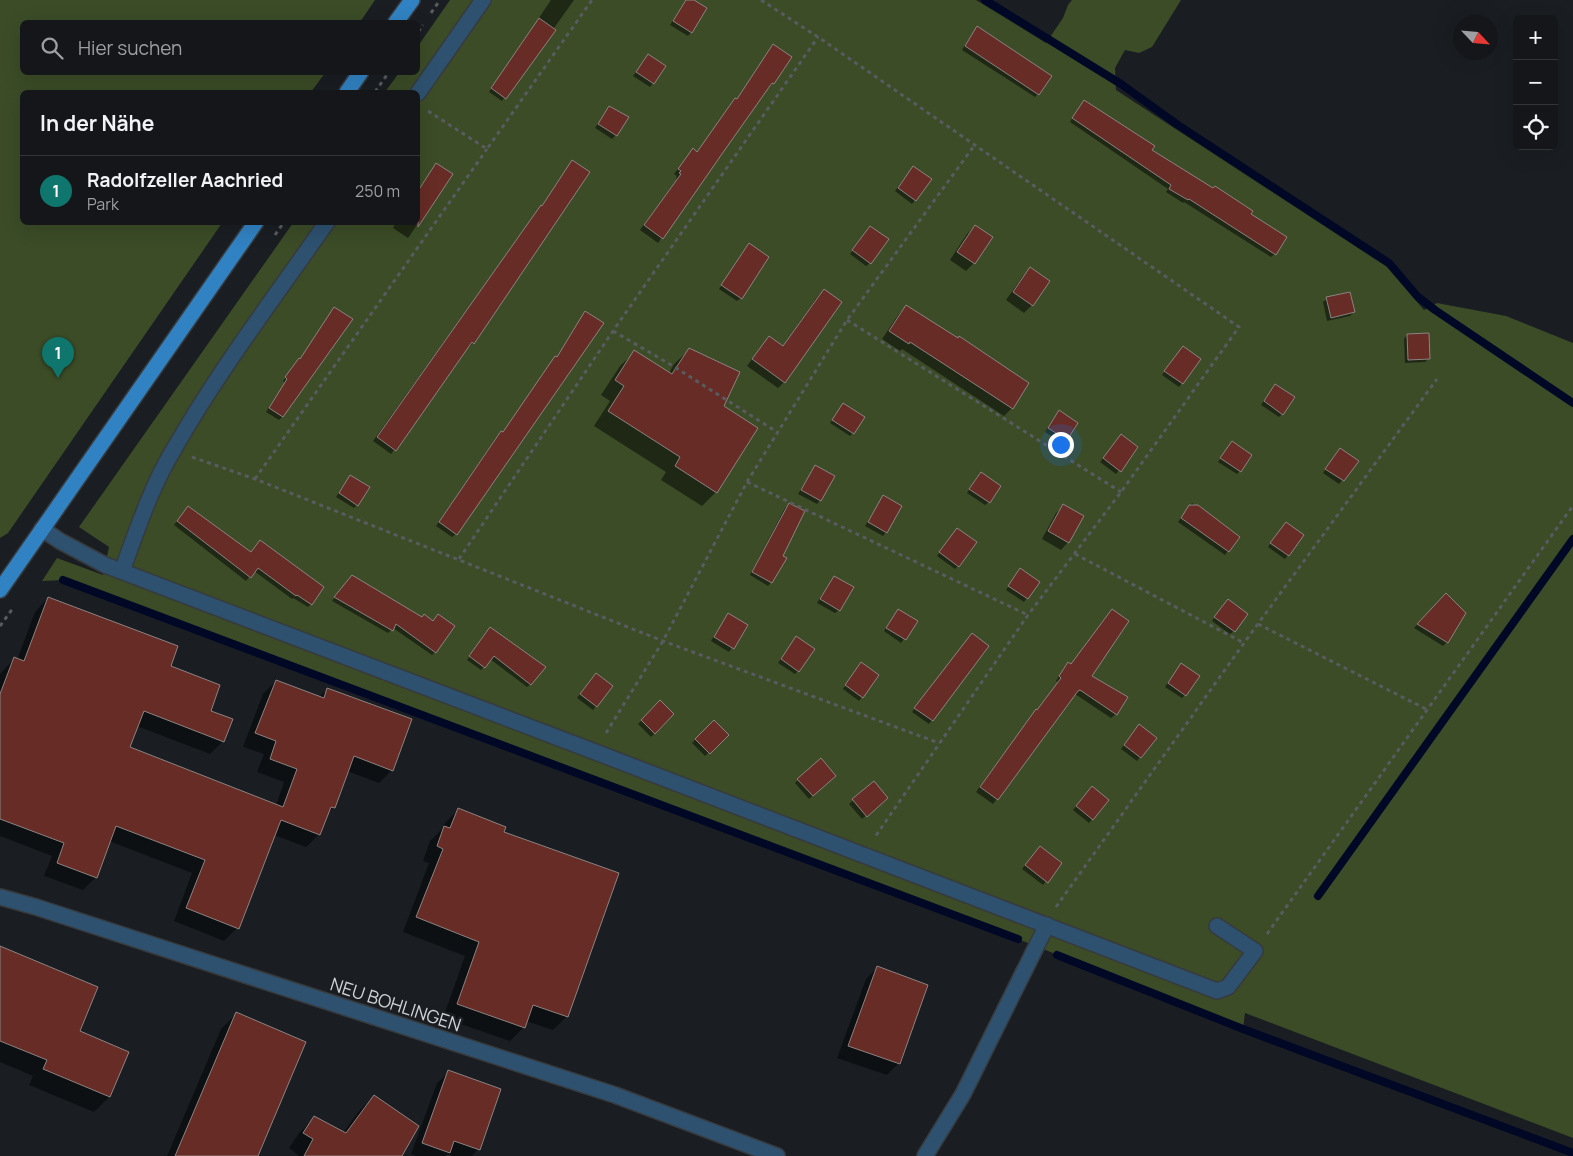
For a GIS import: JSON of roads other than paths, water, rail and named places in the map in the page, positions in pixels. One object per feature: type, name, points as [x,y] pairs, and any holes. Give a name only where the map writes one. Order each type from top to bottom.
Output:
[{"type":"main road","points":[[397,20],[412,0]]},
{"type":"main road","points":[[348,90],[359,75]]},
{"type":"main road","points":[[0,590],[254,225]]},
{"type":"street","points":[[420,90],[482,0]]},
{"type":"street","points":[[122,571],[143,514],[173,450],[208,393],[325,225]]},
{"type":"street","points":[[42,529],[105,565],[1217,991],[1228,987],[1255,951],[1217,926]]},
{"type":"street","name":"NEU BOHLINGEN","points":[[0,897],[46,910],[614,1095],[777,1156]]},
{"type":"street","points":[[926,1156],[963,1094],[1047,925]]},
{"type":"waterway","points":[[985,0],[1121,84],[1178,125],[1389,263],[1418,297],[1435,310],[1573,403]]},
{"type":"waterway","points":[[1318,896],[1573,539]]},
{"type":"waterway","points":[[63,580],[1018,939]]},
{"type":"waterway","points":[[1057,955],[1243,1029],[1573,1153]]},
{"type":"place","name":"Radolfzeller Aachried","points":[[58,378]]}]
